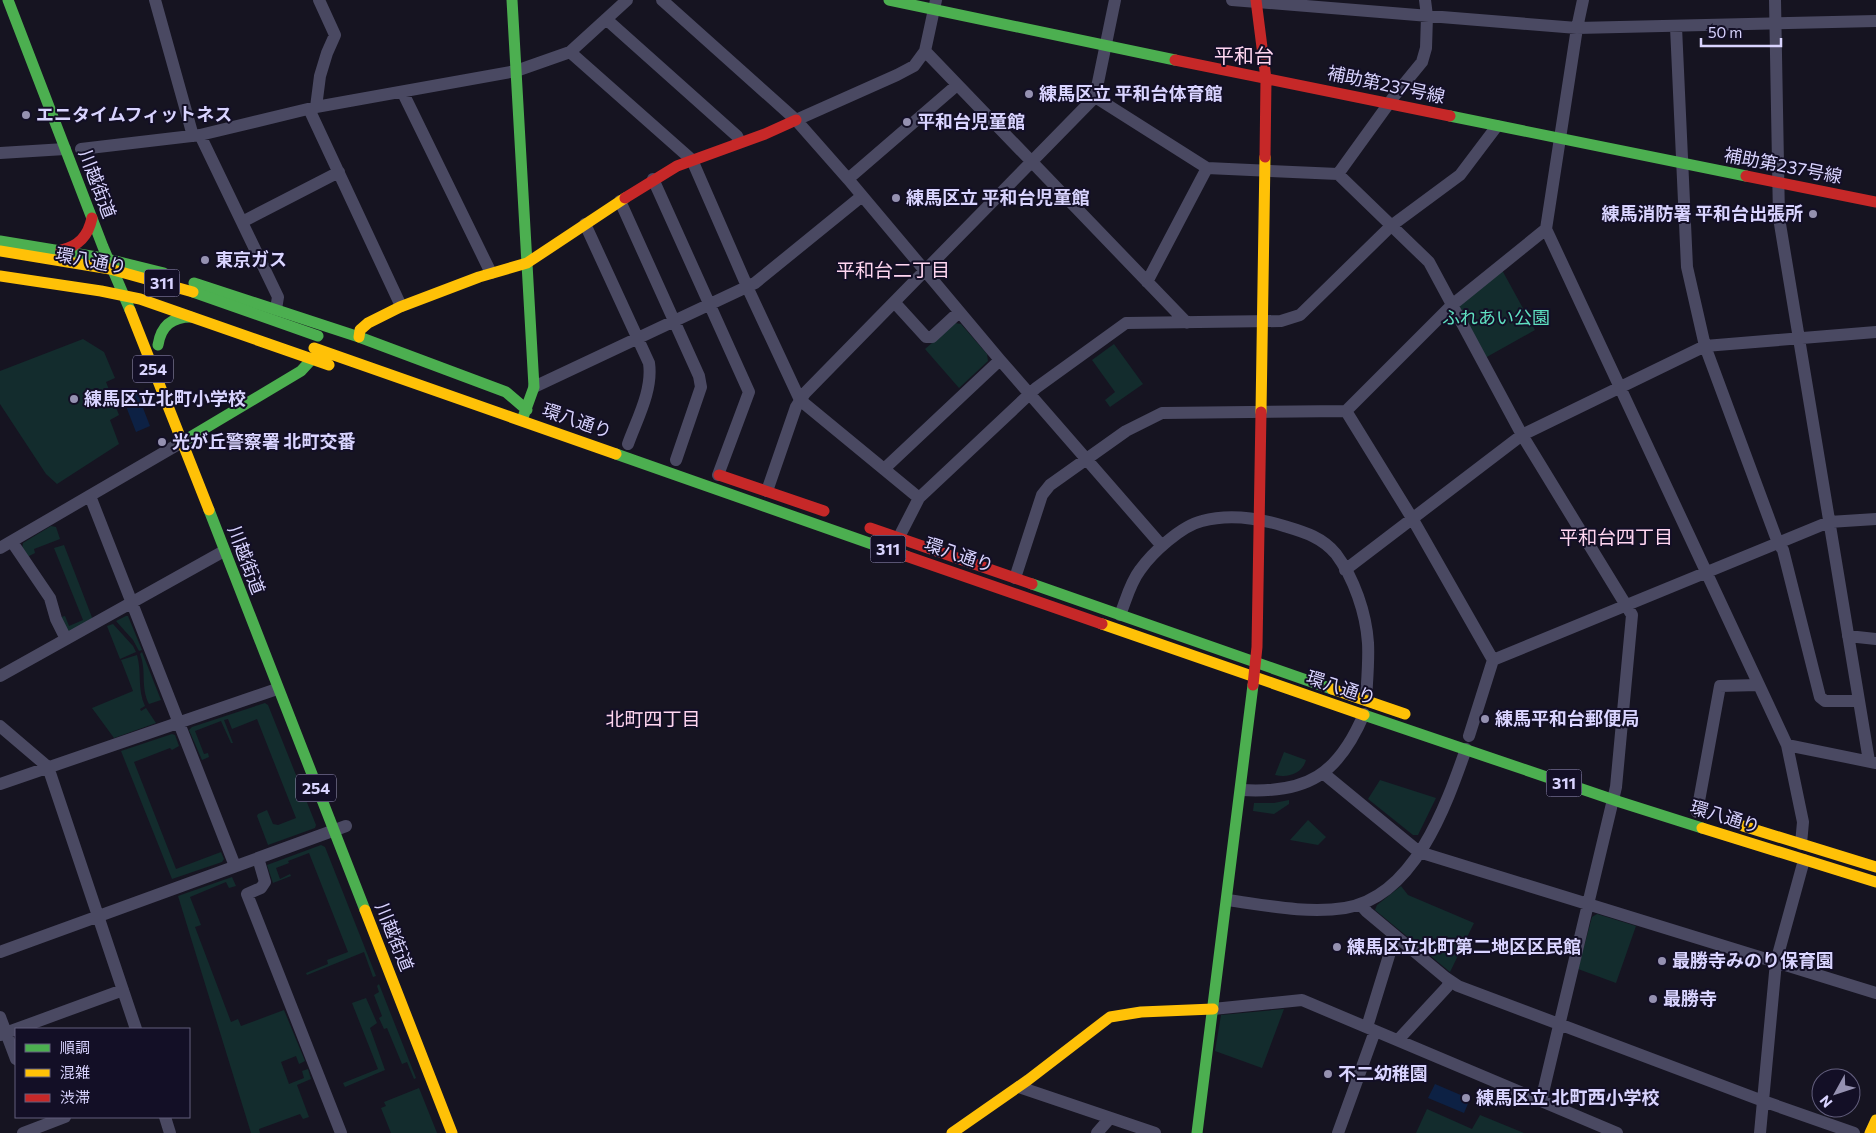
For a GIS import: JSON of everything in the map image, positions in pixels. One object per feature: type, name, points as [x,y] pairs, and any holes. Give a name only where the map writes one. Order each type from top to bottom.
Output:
[{"type":"main road","name":"川越街道","points":[[8,0],[452,1133]]},
{"type":"main road","points":[[512,0],[534,387],[531,411],[522,421]]},
{"type":"main road","name":"補助第237号線","points":[[889,0],[935,5],[1106,46],[1876,202]]},
{"type":"main road","points":[[1197,1133],[1241,790],[1255,662],[1266,79],[1256,1]]},
{"type":"main road","points":[[359,337],[361,329],[401,306],[491,273],[527,263],[653,179],[677,166],[796,120]]},
{"type":"main road","points":[[61,250],[70,249],[78,244],[89,229],[92,218]]},
{"type":"main road","points":[[0,241],[126,262],[222,291],[359,337],[506,392],[531,411]]},
{"type":"main road","points":[[33,281],[38,246]]},
{"type":"main road","points":[[120,249],[145,313]]},
{"type":"main road","name":"環八通り","points":[[0,251],[91,265],[145,278],[192,292],[323,338]]},
{"type":"main road","name":"環八通り","points":[[58,272],[165,296],[313,353],[522,421],[1254,678],[1613,800],[1876,882]]},
{"type":"main road","points":[[0,276],[125,296],[313,353],[301,371],[191,429],[182,442]]},
{"type":"main road","points":[[216,325],[209,320],[203,308],[204,299],[210,294],[222,291]]},
{"type":"main road","name":"254","points":[[151,329],[159,349],[160,332],[166,324],[177,317],[191,317]]},
{"type":"main road","name":"環八通り","points":[[411,369],[531,411]]},
{"type":"main road","points":[[191,429],[198,448]]},
{"type":"main road","points":[[714,473],[835,515]]},
{"type":"main road","name":"環八通り","points":[[863,525],[1412,716]]},
{"type":"main road","points":[[1610,785],[1632,792]]},
{"type":"main road","points":[[344,821],[352,840]]},
{"type":"main road","name":"環八通り","points":[[1735,824],[1876,867]]},
{"type":"main road","points":[[952,1133],[1019,1087],[1110,1017],[1141,1012],[1214,1009]]},
{"type":"main road","points":[[1870,1133],[1876,1120]]},
{"type":"street","points":[[155,0],[196,136],[242,222],[278,297],[276,309]]},
{"type":"street","points":[[319,0],[335,35],[320,76],[313,108],[339,172],[401,306]]},
{"type":"street","points":[[82,149],[196,136],[313,108],[516,71],[570,52],[627,0]]},
{"type":"street","points":[[662,0],[796,120],[1085,459],[1162,546]]},
{"type":"street","points":[[767,491],[800,400],[805,393],[1095,97],[1115,0]]},
{"type":"street","points":[[1232,0],[1577,28],[1876,21]]},
{"type":"street","points":[[1338,174],[1422,62],[1426,48],[1425,0]]},
{"type":"street","points":[[1583,0],[1546,229],[1787,745],[1803,822],[1802,844]]},
{"type":"street","points":[[1775,0],[1779,218],[1859,701],[1872,762],[1787,745]]},
{"type":"street","points":[[796,120],[897,76],[914,66],[925,51],[935,5]]},
{"type":"street","points":[[606,19],[737,136],[740,142]]},
{"type":"street","points":[[1676,26],[1687,267],[1705,346],[1778,543],[1783,550],[1820,696],[1826,701],[1859,701]]},
{"type":"street","points":[[925,51],[1187,323]]},
{"type":"street","points":[[570,52],[692,160],[800,400],[919,498]]},
{"type":"street","points":[[848,180],[957,85]]},
{"type":"street","points":[[403,93],[491,273]]},
{"type":"street","points":[[1095,97],[1207,168],[1338,174],[1429,262],[1522,435],[1632,616],[1610,785],[1613,800],[1541,1100]]},
{"type":"street","points":[[899,538],[919,498],[1030,394],[1126,323],[1288,320],[1305,311],[1391,226],[1460,175],[1496,126]]},
{"type":"street","points":[[0,153],[65,149]]},
{"type":"street","points":[[1147,282],[1207,168]]},
{"type":"street","points":[[242,222],[339,172]]},
{"type":"street","points":[[653,179],[749,392],[714,473]]},
{"type":"street","points":[[534,387],[748,286],[862,196]]},
{"type":"street","points":[[620,201],[699,376],[701,387],[676,460]]},
{"type":"street","points":[[585,224],[649,363],[650,379],[648,387],[628,444]]},
{"type":"street","points":[[1015,578],[1042,495],[1050,485],[1126,431],[1162,413],[1346,411],[1452,305],[1546,229]]},
{"type":"street","points":[[895,303],[926,337],[932,337],[959,312]]},
{"type":"street","points":[[1345,570],[1522,435],[1705,346],[1876,332]]},
{"type":"street","points":[[884,469],[1000,360]]},
{"type":"street","points":[[1346,411],[1412,518],[1493,660],[1469,736]]},
{"type":"street","points":[[0,548],[182,442]]},
{"type":"street","points":[[90,496],[236,866]]},
{"type":"street","points":[[1120,615],[1131,584],[1140,570],[1162,546],[1184,529],[1201,521],[1226,518],[1259,519],[1316,536],[1331,548],[1345,570],[1357,597],[1367,635],[1366,700]]},
{"type":"street","points":[[1493,660],[1829,522],[1876,519]]},
{"type":"street","points":[[12,542],[50,598],[56,619],[66,639]]},
{"type":"street","points":[[0,676],[224,551]]},
{"type":"street","points":[[1848,636],[1876,639]]},
{"type":"street","points":[[1697,812],[1720,686],[1758,685]]},
{"type":"street","points":[[0,784],[277,689]]},
{"type":"street","points":[[1241,790],[1264,792],[1283,790],[1296,787],[1323,773],[1346,750],[1364,714]]},
{"type":"street","points":[[0,726],[48,767],[136,1028]]},
{"type":"street","points":[[1227,900],[1318,910],[1347,908],[1372,898],[1390,886],[1407,869],[1419,852],[1446,804],[1466,749]]},
{"type":"street","points":[[1323,773],[1419,852],[1876,993]]},
{"type":"street","points":[[0,952],[333,831],[344,821]]},
{"type":"street","points":[[258,858],[265,882],[261,888],[247,894],[341,1133]]},
{"type":"street","points":[[1760,1133],[1776,962],[1804,860]]},
{"type":"street","points":[[1360,904],[1394,936],[1458,986],[1763,1101],[1854,1133]]},
{"type":"street","points":[[1338,1133],[1371,1029],[1394,936]]},
{"type":"street","points":[[1398,1040],[1447,987],[1450,981]]},
{"type":"street","points":[[19,1028],[123,990]]},
{"type":"street","points":[[1214,1009],[1302,1000],[1541,1100],[1604,1130],[1618,1133]]},
{"type":"street","points":[[0,1017],[3,1034],[15,1057]]},
{"type":"street","points":[[3,1034],[15,1030]]},
{"type":"street","points":[[1019,1087],[1155,1133]]},
{"type":"street","points":[[23,1133],[62,1118]]},
{"type":"street","points":[[165,1118],[170,1133]]},
{"type":"street","points":[[1097,1133],[1110,1118]]},
{"type":"green space","name":"ふれあい公園","points":[[1502,270],[1535,330],[1485,358],[1459,310],[1460,304]]},
{"type":"green space","points":[[955,323],[961,324],[987,354],[988,361],[959,388],[925,349]]},
{"type":"green space","points":[[83,339],[104,352],[115,378],[106,382],[119,415],[110,420],[119,444],[57,484],[46,474],[0,404],[0,371]]},
{"type":"green space","points":[[1114,344],[1143,384],[1110,407],[1105,400],[1115,392],[1092,360]]},
{"type":"green space","points":[[51,526],[56,527],[60,539],[34,549],[35,553],[27,557],[22,549],[23,543]]},
{"type":"green space","points":[[64,545],[93,620],[71,632],[64,630],[61,617],[65,616],[69,626],[83,620],[54,548]]},
{"type":"green space","points":[[128,616],[142,650],[139,651],[133,640],[116,621]]},
{"type":"green space","points":[[113,624],[136,652],[120,659],[107,626]]},
{"type":"green space","points":[[142,652],[161,700],[149,704],[146,697],[140,654]]},
{"type":"green space","points":[[137,655],[141,693],[145,706],[140,709],[141,711],[146,708],[156,723],[114,738],[92,708],[133,691],[121,660]]},
{"type":"green space","points":[[265,703],[268,705],[316,825],[315,828],[268,845],[257,816],[258,814],[267,810],[273,824],[278,825],[296,818],[257,719],[232,729],[228,719],[224,720],[233,743],[231,743],[221,721],[195,731],[204,754],[208,753],[209,757],[202,760],[189,730],[192,727]]},
{"type":"green space","points":[[172,734],[175,735],[179,746],[134,762],[176,869],[221,852],[224,859],[222,862],[172,879],[121,751]]},
{"type":"green space","points":[[1284,752],[1306,760],[1301,769],[1294,774],[1285,776],[1275,775]]},
{"type":"green space","points":[[1380,780],[1436,798],[1418,835],[1413,835],[1368,799]]},
{"type":"green space","points":[[1289,800],[1289,804],[1274,814],[1253,811],[1254,803],[1274,803]]},
{"type":"green space","points":[[1308,820],[1326,837],[1318,845],[1290,840]]},
{"type":"green space","points":[[321,845],[325,847],[376,976],[373,977],[364,952],[307,975],[306,973],[328,964],[327,960],[348,952],[309,853],[276,868],[280,879],[290,874],[291,876],[273,883],[267,865]]},
{"type":"green space","points":[[232,877],[236,886],[229,888],[226,882],[190,897],[201,925],[195,927],[231,1022],[238,1019],[241,1026],[284,1010],[305,1061],[299,1064],[296,1056],[281,1062],[289,1084],[304,1078],[302,1071],[308,1069],[311,1079],[297,1085],[309,1117],[303,1119],[300,1114],[259,1129],[260,1133],[251,1133],[178,896]]},
{"type":"green space","points":[[1401,886],[1408,895],[1474,923],[1450,972],[1375,910],[1377,905]]},
{"type":"green space","points":[[1597,914],[1636,926],[1616,983],[1578,969],[1592,917]]},
{"type":"green space","points":[[379,984],[416,1078],[414,1079],[407,1062],[402,1064],[387,1028],[384,1029],[379,1018],[382,1016],[374,995],[379,992],[377,986]]},
{"type":"green space","points":[[366,998],[377,1023],[370,1028],[385,1070],[345,1087],[343,1083],[378,1069],[352,1003]]},
{"type":"green space","points":[[1284,1009],[1262,1068],[1215,1051],[1221,1015]]},
{"type":"green space","points":[[419,1088],[437,1133],[391,1133],[381,1108],[386,1106],[384,1102]]},
{"type":"green space","points":[[1427,1109],[1472,1129],[1480,1115],[1524,1133],[1416,1133]]},
{"type":"water","points":[[136,390],[150,426],[136,432],[122,396]]},
{"type":"water","points":[[1435,1084],[1470,1099],[1464,1113],[1428,1098]]},
{"type":"traffic: fast","points":[[8,0],[103,247],[130,310]]},
{"type":"traffic: fast","points":[[512,0],[534,387],[522,420]]},
{"type":"traffic: fast","points":[[889,0],[1175,60]]},
{"type":"traffic: fast","points":[[1450,116],[1746,176]]},
{"type":"traffic: fast","points":[[0,241],[103,258],[164,273]]},
{"type":"traffic: fast","points":[[194,283],[359,337],[506,392],[527,410]]},
{"type":"traffic: fast","points":[[193,292],[318,336]]},
{"type":"traffic: fast","points":[[158,345],[162,333],[168,324],[184,317],[191,317]]},
{"type":"traffic: fast","points":[[182,442],[301,371],[312,359]]},
{"type":"traffic: fast","points":[[616,454],[906,556]]},
{"type":"traffic: fast","points":[[209,510],[365,910]]},
{"type":"traffic: fast","points":[[1032,584],[1332,689]]},
{"type":"traffic: fast","points":[[1197,1133],[1253,685]]},
{"type":"traffic: fast","points":[[1364,715],[1702,828]]},
{"type":"traffic: slow","points":[[1261,412],[1265,157]]},
{"type":"traffic: slow","points":[[359,337],[360,330],[368,323],[400,307],[479,277],[527,263],[625,198]]},
{"type":"traffic: slow","points":[[0,251],[110,269],[193,292]]},
{"type":"traffic: slow","points":[[0,276],[101,291],[140,299],[329,365]]},
{"type":"traffic: slow","points":[[130,310],[209,510]]},
{"type":"traffic: slow","points":[[314,348],[616,454]]},
{"type":"traffic: slow","points":[[1102,624],[1364,715]]},
{"type":"traffic: slow","points":[[1332,689],[1405,714]]},
{"type":"traffic: slow","points":[[1743,826],[1876,867]]},
{"type":"traffic: slow","points":[[1702,828],[1876,882]]},
{"type":"traffic: slow","points":[[365,910],[452,1133]]},
{"type":"traffic: slow","points":[[952,1133],[1028,1080],[1110,1017],[1141,1012],[1213,1009]]},
{"type":"traffic: slow","points":[[1870,1133],[1876,1120]]},
{"type":"traffic: jam","points":[[1256,0],[1266,79],[1265,157]]},
{"type":"traffic: jam","points":[[1175,60],[1450,116]]},
{"type":"traffic: jam","points":[[625,198],[677,166],[765,134],[796,120]]},
{"type":"traffic: jam","points":[[1746,176],[1876,202]]},
{"type":"traffic: jam","points":[[61,250],[73,246],[82,239],[88,230],[92,218]]},
{"type":"traffic: jam","points":[[1253,685],[1257,647],[1261,412]]},
{"type":"traffic: jam","points":[[719,475],[824,511]]},
{"type":"traffic: jam","points":[[870,528],[1032,584]]},
{"type":"traffic: jam","points":[[906,556],[1102,624]]},
{"type":"place","name":"練馬区立 平和台体育館","points":[[1029,94]]},
{"type":"place","name":"エニタイムフィットネス","points":[[26,115]]},
{"type":"place","name":"平和台児童館","points":[[907,122]]},
{"type":"place","name":"練馬区立 平和台児童館","points":[[896,198]]},
{"type":"place","name":"練馬消防署 平和台出張所","points":[[1813,214]]},
{"type":"place","name":"東京ガス","points":[[205,260]]},
{"type":"place","name":"練馬区立北町小学校","points":[[74,399]]},
{"type":"place","name":"光が丘警察署 北町交番","points":[[162,442]]},
{"type":"place","name":"練馬平和台郵便局","points":[[1485,719]]},
{"type":"place","name":"練馬区立北町第二地区区民館","points":[[1337,947]]},
{"type":"place","name":"最勝寺みのり保育園","points":[[1662,961]]},
{"type":"place","name":"最勝寺","points":[[1653,999]]},
{"type":"place","name":"不二幼稚園","points":[[1328,1074]]},
{"type":"place","name":"練馬区立 北町西小学校","points":[[1466,1098]]},
{"type":"district","name":"平和台","points":[[1244,56]]},
{"type":"district","name":"平和台二丁目","points":[[893,270]]},
{"type":"district","name":"平和台四丁目","points":[[1616,537]]},
{"type":"district","name":"北町四丁目","points":[[653,719]]}]
